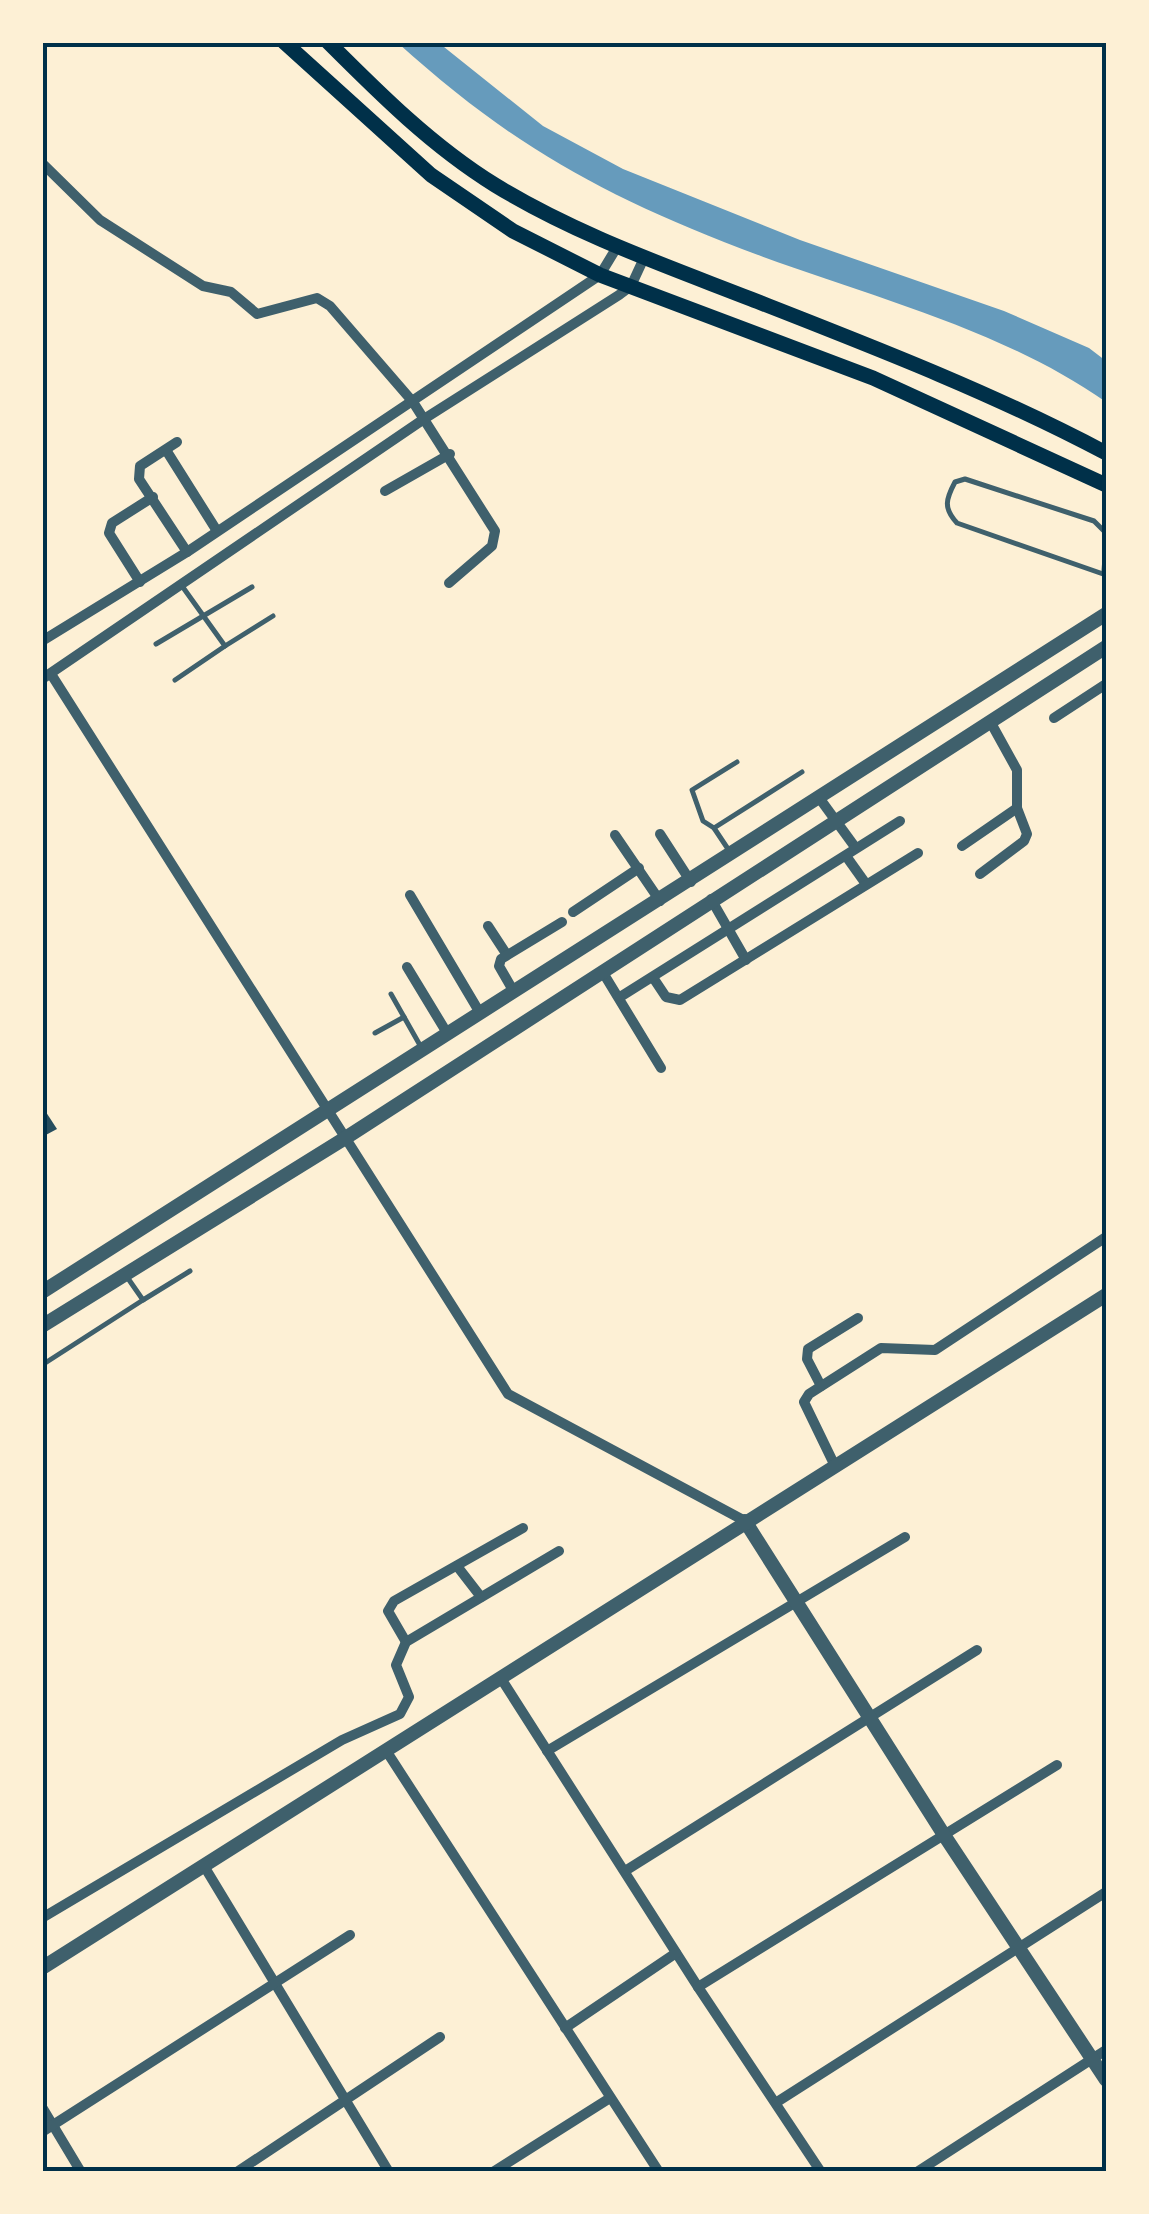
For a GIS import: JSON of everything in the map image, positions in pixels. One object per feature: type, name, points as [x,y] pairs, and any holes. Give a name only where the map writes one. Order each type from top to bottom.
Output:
[{"type":"main road","points":[[284,42],[431,175],[513,231],[600,275],[873,378],[1106,484]]},
{"type":"main road","points":[[328,42],[392,106],[452,156],[496,185],[644,258],[897,357],[1106,453]]},
{"type":"street","points":[[42,163],[100,220],[203,286],[231,292],[256,314],[318,298],[330,306],[413,402],[496,531],[492,546],[449,584]]},
{"type":"street","points":[[42,642],[186,552],[600,275],[617,246]]},
{"type":"street","points":[[644,258],[631,286],[424,420],[47,676],[347,1136],[508,1394],[745,1521],[944,1835],[1106,2080]]},
{"type":"street","points":[[177,442],[140,466],[140,479],[186,552]]},
{"type":"street","points":[[166,450],[217,531]]},
{"type":"street","points":[[385,492],[450,454]]},
{"type":"street","points":[[140,582],[109,533],[112,523],[153,497]]},
{"type":"street","points":[[42,1292],[820,800],[1106,614]]},
{"type":"street","points":[[42,1326],[347,1136],[1106,647]]},
{"type":"street","points":[[1054,718],[1106,684]]},
{"type":"street","points":[[980,874],[1024,841],[1027,834],[1016,808],[1018,770],[990,723]]},
{"type":"street","points":[[820,800],[836,822],[866,884]]},
{"type":"street","points":[[962,846],[1016,808]]},
{"type":"street","points":[[620,997],[900,821]]},
{"type":"street","points":[[660,834],[691,882]]},
{"type":"street","points":[[615,835],[660,901]]},
{"type":"street","points":[[654,979],[666,996],[680,1000],[918,853]]},
{"type":"street","points":[[573,912],[639,868]]},
{"type":"street","points":[[410,895],[480,1013]]},
{"type":"street","points":[[711,900],[746,960]]},
{"type":"street","points":[[514,992],[499,966],[507,955],[562,922]]},
{"type":"street","points":[[488,926],[507,955]]},
{"type":"street","points":[[407,967],[447,1034]]},
{"type":"street","points":[[602,971],[661,1068]]},
{"type":"street","points":[[835,1466],[804,1402],[820,1386],[881,1348],[935,1350],[1106,1238]]},
{"type":"street","points":[[42,1968],[1106,1295]]},
{"type":"street","points":[[820,1386],[807,1359],[808,1350],[858,1318]]},
{"type":"street","points":[[406,1642],[390,1607],[523,1528]]},
{"type":"street","points":[[547,1751],[906,1537]]},
{"type":"street","points":[[42,1918],[342,1740],[400,1714],[410,1697],[396,1665],[406,1642],[559,1551]]},
{"type":"street","points":[[457,1566],[480,1597]]},
{"type":"street","points":[[626,1871],[978,1650]]},
{"type":"street","points":[[502,1680],[698,1988],[778,2102],[821,2172]]},
{"type":"street","points":[[387,1752],[659,2172]]},
{"type":"street","points":[[698,1988],[1058,1766]]},
{"type":"street","points":[[204,1866],[389,2172]]},
{"type":"street","points":[[778,2102],[1106,1892]]},
{"type":"street","points":[[42,2132],[350,1935]]},
{"type":"street","points":[[564,2028],[676,1953]]},
{"type":"street","points":[[237,2172],[440,2037]]},
{"type":"street","points":[[917,2172],[1106,2050]]},
{"type":"street","points":[[493,2172],[610,2098]]},
{"type":"street","points":[[42,2108],[81,2172]]},
{"type":"lane","points":[[1106,532],[1094,521],[965,478],[955,482],[946,498],[948,513],[957,523],[1105,573],[1106,544]]},
{"type":"lane","points":[[182,586],[225,646]]},
{"type":"lane","points":[[156,644],[252,587]]},
{"type":"lane","points":[[175,680],[273,616]]},
{"type":"lane","points":[[731,855],[714,828],[702,822],[692,790],[738,762]]},
{"type":"lane","points":[[714,828],[802,772]]},
{"type":"lane","points":[[392,994],[423,1049]]},
{"type":"lane","points":[[375,1033],[404,1017]]},
{"type":"lane","points":[[42,1365],[190,1271]]},
{"type":"lane","points":[[126,1274],[143,1300]]},
{"type":"water","points":[[398,43],[439,43],[543,126],[623,169],[800,240],[1004,311],[1089,348],[1106,361],[1106,402],[1065,376],[976,333],[742,249],[601,187],[519,139]]},
{"type":"building","points":[[42,1106],[57,1129],[42,1137]]}]
